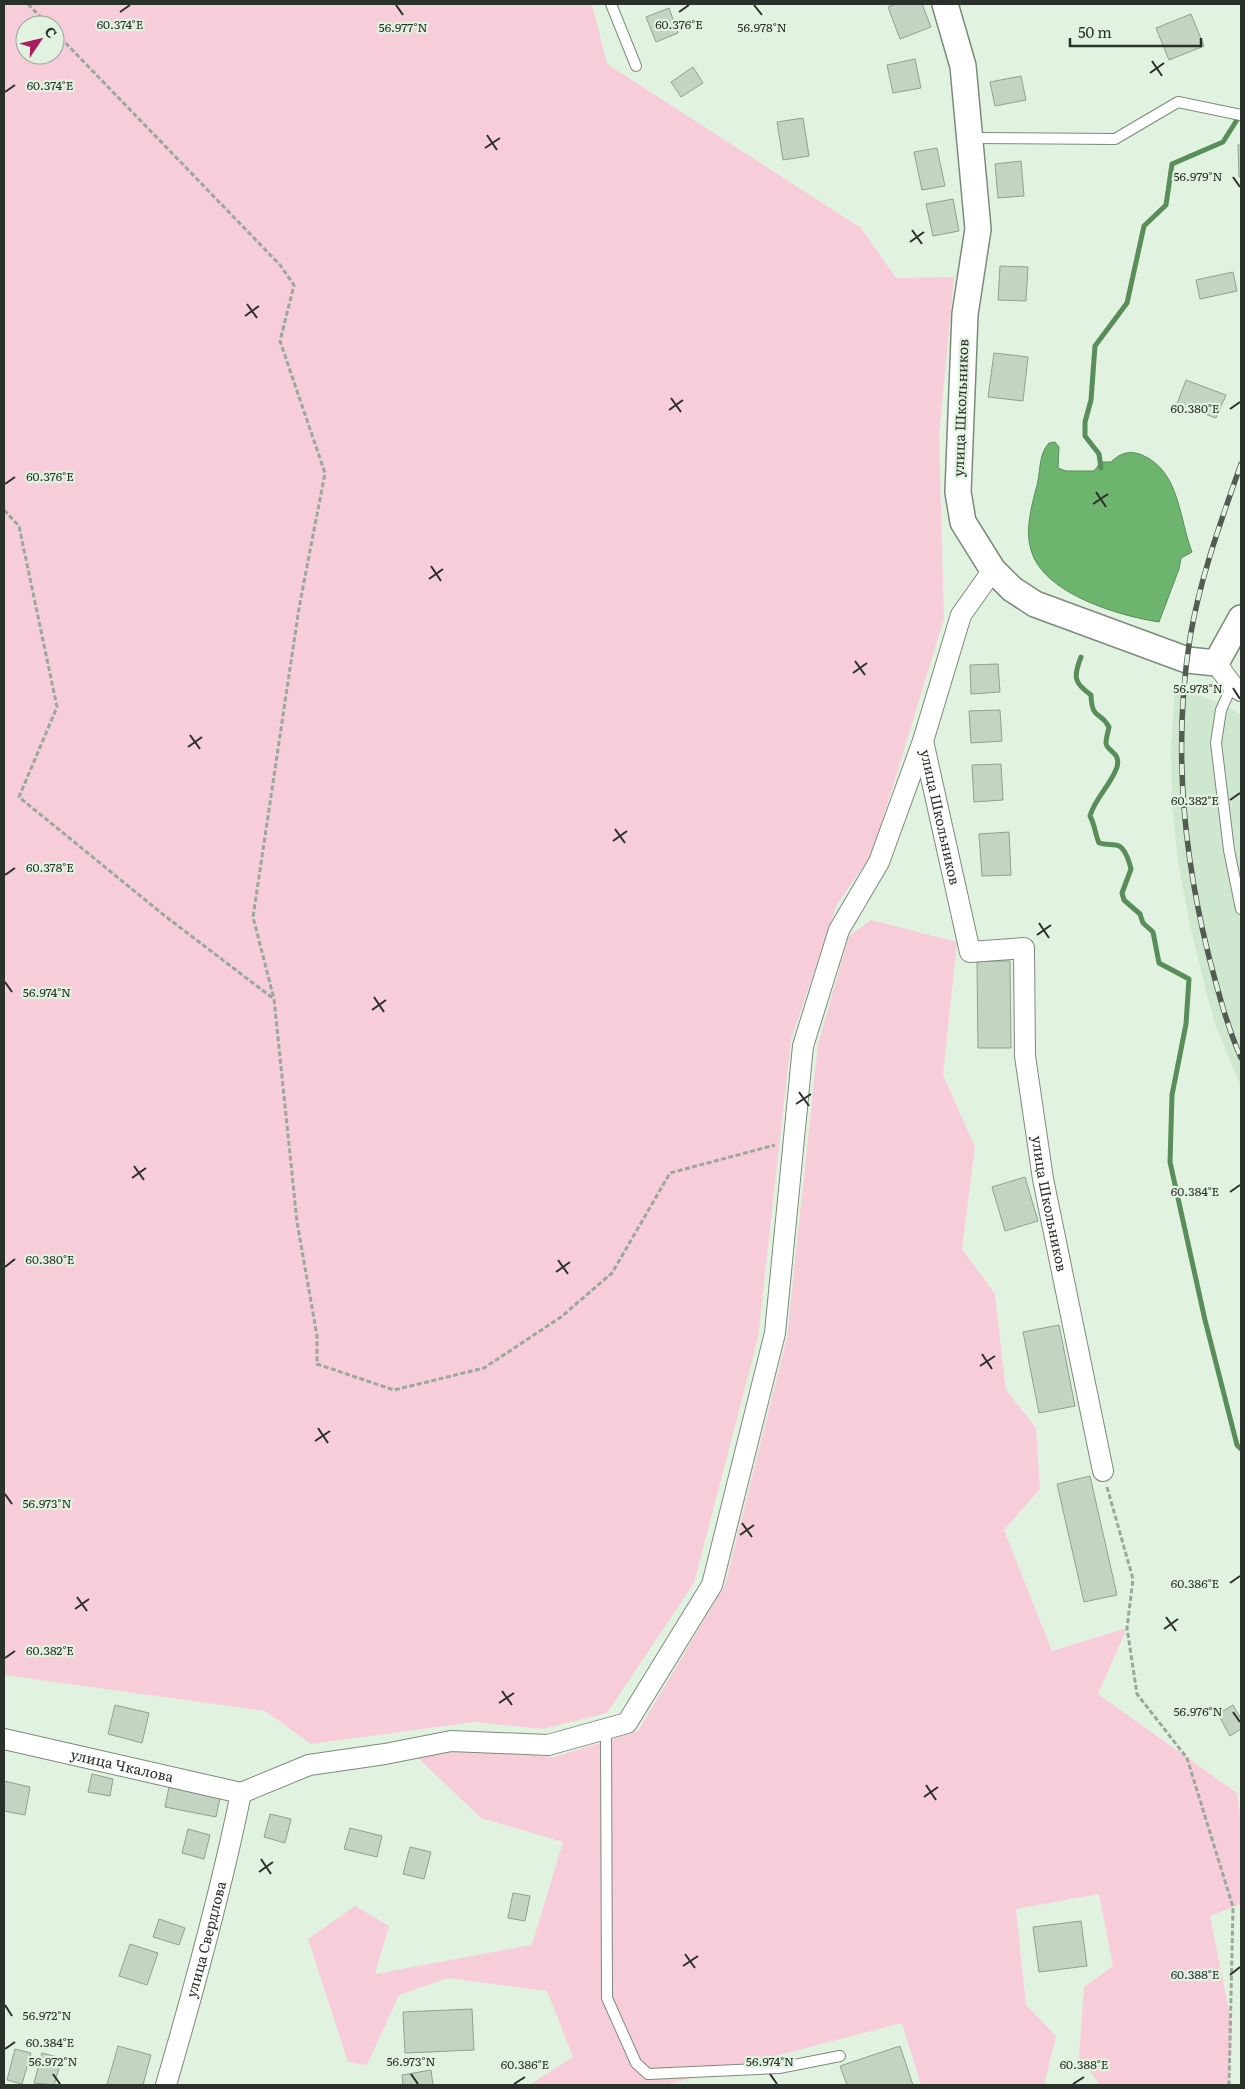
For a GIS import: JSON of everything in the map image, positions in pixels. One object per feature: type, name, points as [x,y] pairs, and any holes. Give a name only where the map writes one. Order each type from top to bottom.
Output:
[{"type":"street","name":"улица Школьников","points":[[945,4],[964,66],[978,229],[964,314],[958,492],[964,522],[993,570],[961,615],[923,741],[970,952],[1024,948],[1025,1056],[1043,1179],[1103,1472]]},
{"type":"street","points":[[993,570],[1012,589],[1035,604],[1187,660],[1216,662],[1237,688]]},
{"type":"street","points":[[1216,662],[1241,618]]},
{"type":"street","points":[[241,1793],[309,1765],[385,1754],[450,1740],[548,1745],[627,1723],[712,1584],[775,1333],[802,1046],[839,930],[880,862],[923,741]]},
{"type":"street","name":"улица Чкалова","points":[[4,1739],[241,1793]]},
{"type":"street","name":"улица Свердлова","points":[[166,2085],[193,1994],[230,1846],[241,1793]]},
{"type":"lane","points":[[611,4],[636,66]]},
{"type":"lane","points":[[970,138],[1115,139],[1178,102],[1241,114]]},
{"type":"lane","points":[[1237,688],[1221,710],[1216,743],[1229,850],[1241,909]]},
{"type":"lane","points":[[606,1729],[607,1998],[636,2063],[648,2074],[779,2068],[840,2056]]},
{"type":"path","points":[[28,4],[38,15]]},
{"type":"path","points":[[65,42],[280,265],[294,285],[280,341],[325,473],[299,608],[253,917],[274,999],[297,1222],[317,1336],[317,1364],[394,1390],[484,1368],[561,1317],[612,1274],[670,1173],[793,1141]]},
{"type":"path","points":[[4,510],[19,526],[57,707],[19,797],[165,916],[274,999]]},
{"type":"path","points":[[1103,1472],[1132,1579],[1127,1628],[1137,1694],[1187,1758],[1233,1907],[1230,2085]]},
{"type":"shaded area","points":[[4,4],[592,4],[607,64],[861,228],[896,278],[954,277],[939,436],[944,619],[872,854],[837,904],[791,1039],[758,1338],[694,1583],[607,1713],[543,1729],[474,1722],[311,1744],[265,1711],[4,1675]]},
{"type":"shaded area","points":[[1055,442],[1059,447],[1058,468],[1066,471],[1094,471],[1101,462],[1111,462],[1118,456],[1133,453],[1142,455],[1155,462],[1171,484],[1192,552],[1181,558],[1179,569],[1159,622],[1124,614],[1085,600],[1066,591],[1038,565],[1029,543],[1029,520],[1043,453],[1049,443]]},
{"type":"shaded area","points":[[1175,686],[1227,706],[1241,715],[1241,1086],[1216,1027],[1207,995],[1190,925],[1178,862],[1172,804],[1171,746]]},
{"type":"shaded area","points":[[871,920],[957,942],[943,1075],[975,1147],[962,1249],[995,1294],[1006,1390],[1036,1428],[1040,1489],[1004,1530],[1052,1651],[1127,1628],[1098,1694],[1237,1793],[1241,1822],[1241,1904],[1210,1916],[1232,2026],[1229,2085],[1100,2085],[1079,2057],[1084,1987],[1113,1966],[1099,1894],[1016,1909],[1026,2005],[1056,2036],[1044,2085],[921,2085],[902,2023],[665,2085],[529,2085],[573,2057],[547,1991],[448,1978],[399,1995],[367,2065],[348,2062],[308,1939],[355,1906],[389,1926],[375,1974],[532,1945],[563,1842],[481,1818],[418,1758],[460,1749],[554,1757],[638,1731],[725,1585],[787,1337],[818,1044],[849,936]]},
{"type":"building","points":[[896,4],[922,4],[931,27],[900,39],[888,7]]},
{"type":"building","points":[[669,8],[678,33],[656,42],[646,17]]},
{"type":"building","points":[[1191,14],[1204,46],[1169,60],[1156,28]]},
{"type":"building","points":[[915,59],[921,88],[893,93],[887,65]]},
{"type":"building","points":[[693,67],[703,83],[681,97],[671,82]]},
{"type":"building","points":[[1021,76],[1026,100],[995,106],[990,82]]},
{"type":"building","points":[[803,118],[809,156],[783,160],[777,122]]},
{"type":"building","points":[[1238,145],[1241,145],[1241,177],[1239,177]]},
{"type":"building","points":[[937,148],[945,186],[922,190],[914,152]]},
{"type":"building","points":[[1021,161],[1024,196],[998,198],[995,164]]},
{"type":"building","points":[[953,199],[959,231],[933,236],[926,204]]},
{"type":"building","points":[[1000,266],[1028,267],[1026,301],[998,300]]},
{"type":"building","points":[[1233,272],[1237,291],[1200,299],[1196,280]]},
{"type":"building","points":[[994,353],[1028,357],[1023,401],[988,397]]},
{"type":"building","points":[[1186,380],[1226,395],[1216,418],[1177,404]]},
{"type":"building","points":[[998,664],[1000,692],[971,694],[970,665]]},
{"type":"building","points":[[1000,710],[1002,741],[971,743],[969,711]]},
{"type":"building","points":[[1001,764],[1003,800],[974,802],[972,765]]},
{"type":"building","points":[[1009,832],[1011,875],[982,876],[979,834]]},
{"type":"building","points":[[977,961],[1010,961],[1011,1048],[978,1048]]},
{"type":"building","points":[[1025,1177],[1038,1221],[1005,1231],[992,1187]]},
{"type":"building","points":[[1059,1325],[1075,1406],[1039,1413],[1023,1332]]},
{"type":"building","points":[[1090,1476],[1117,1595],[1084,1602],[1057,1484]]},
{"type":"building","points":[[115,1705],[149,1713],[142,1743],[108,1734]]},
{"type":"building","points":[[1233,1705],[1241,1719],[1241,1729],[1230,1736],[1218,1714]]},
{"type":"building","points":[[92,1774],[113,1779],[110,1796],[88,1792]]},
{"type":"building","points":[[4,1781],[30,1787],[25,1815],[4,1811]]},
{"type":"building","points":[[169,1787],[220,1798],[216,1817],[165,1807]]},
{"type":"building","points":[[270,1814],[291,1819],[285,1843],[264,1837]]},
{"type":"building","points":[[350,1828],[382,1836],[377,1857],[344,1849]]},
{"type":"building","points":[[188,1829],[210,1835],[204,1859],[182,1853]]},
{"type":"building","points":[[410,1847],[431,1852],[424,1879],[403,1874]]},
{"type":"building","points":[[513,1893],[530,1896],[525,1921],[508,1918]]},
{"type":"building","points":[[159,1919],[185,1928],[179,1945],[153,1937]]},
{"type":"building","points":[[1081,1921],[1087,1966],[1039,1972],[1033,1927]]},
{"type":"building","points":[[130,1944],[158,1953],[147,1985],[119,1976]]},
{"type":"building","points":[[472,2009],[474,2050],[405,2053],[403,2012]]},
{"type":"building","points":[[118,2046],[151,2055],[143,2085],[107,2085]]},
{"type":"building","points":[[900,2046],[913,2085],[847,2085],[840,2066]]},
{"type":"building","points":[[15,2049],[31,2053],[22,2084],[7,2080]]},
{"type":"building","points":[[42,2053],[62,2058],[54,2085],[34,2083]]},
{"type":"building","points":[[431,2070],[433,2085],[403,2085],[402,2075]]},
{"type":"waterway","points":[[1101,468],[1099,454],[1085,436],[1085,422],[1091,400],[1095,346],[1127,303],[1144,226],[1166,205],[1172,164],[1223,142],[1240,115]]},
{"type":"waterway","points":[[1081,657],[1076,675],[1078,683],[1091,695],[1093,709],[1109,727],[1106,743],[1116,755],[1118,762],[1111,780],[1095,803],[1090,816],[1099,843],[1119,846],[1126,854],[1131,869],[1122,893],[1124,900],[1140,914],[1143,923],[1153,932],[1159,963],[1189,979],[1186,1024],[1172,1095],[1170,1162],[1205,1320],[1237,1445],[1241,1449]]},
{"type":"railway","points":[[1241,464],[1199,594],[1190,638],[1182,718],[1183,799],[1193,878],[1209,957],[1231,1034],[1241,1058]]}]
